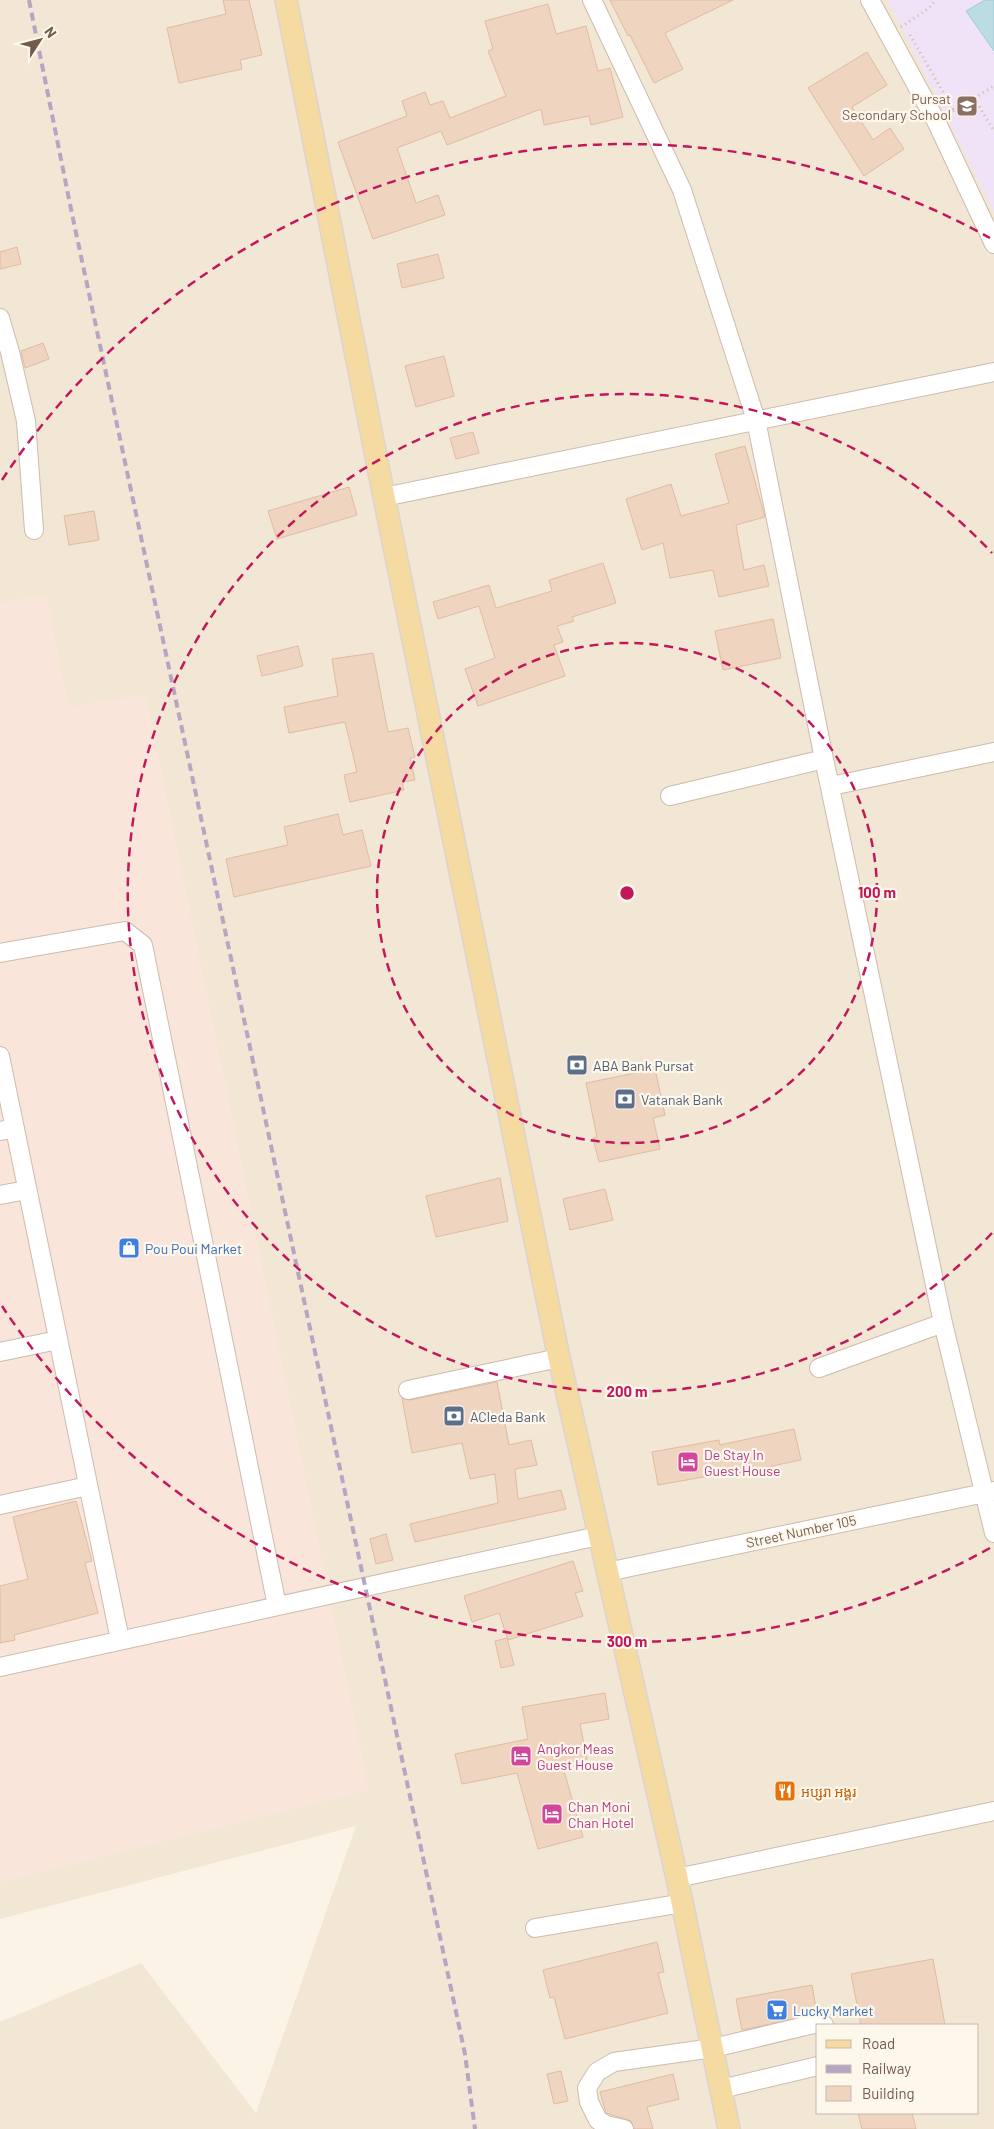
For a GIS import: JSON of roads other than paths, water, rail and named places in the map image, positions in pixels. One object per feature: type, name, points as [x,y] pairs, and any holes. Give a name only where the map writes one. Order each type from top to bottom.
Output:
[{"type":"main road","points":[[286,0],[384,496],[559,1358],[598,1536],[678,1878],[730,2129]]},
{"type":"street","points":[[592,0],[682,190],[756,420],[824,760],[943,1322],[990,1492],[994,1533]]},
{"type":"street","points":[[870,0],[936,122],[994,244]]},
{"type":"street","points":[[0,318],[26,421],[34,530]]},
{"type":"street","points":[[384,496],[994,372]]},
{"type":"street","points":[[831,786],[994,752]]},
{"type":"street","points":[[670,796],[824,760]]},
{"type":"street","points":[[0,953],[125,931],[143,944],[278,1606]]},
{"type":"street","points":[[0,1056],[7,1129],[27,1190],[120,1640]]},
{"type":"street","points":[[0,1195],[27,1190]]},
{"type":"street","points":[[819,1368],[943,1322]]},
{"type":"street","points":[[0,1352],[58,1340]]},
{"type":"street","points":[[408,1390],[559,1358]]},
{"type":"street","points":[[0,1505],[88,1486]]},
{"type":"street","name":"Street Number 105","points":[[607,1572],[990,1492]]},
{"type":"street","points":[[0,1667],[598,1536]]},
{"type":"street","points":[[678,1878],[994,1811]]},
{"type":"street","points":[[535,1928],[683,1904]]},
{"type":"street","points":[[624,2129],[606,2125],[598,2120],[588,2102],[587,2088],[597,2072],[614,2062],[713,2048],[816,2024]]},
{"type":"street","points":[[721,2089],[816,2066]]},
{"type":"water","points":[[985,0],[994,0],[994,51],[966,11]]},
{"type":"railway","points":[[29,0],[72,214],[465,2054],[475,2129]]},
{"type":"place","name":"Pursat Secondary School","points":[[967,106]]},
{"type":"place","name":"ABA Bank Pursat","points":[[577,1065]]},
{"type":"place","name":"Vatanak Bank","points":[[625,1099]]},
{"type":"place","name":"Pou Poui Market","points":[[129,1248]]},
{"type":"place","name":"ACleda Bank","points":[[454,1416]]},
{"type":"place","name":"De Stay In Guest House","points":[[688,1462]]},
{"type":"place","name":"Angkor Meas Guest House","points":[[521,1756]]},
{"type":"place","name":"អប្សរា អង្គរ","points":[[785,1791]]},
{"type":"place","name":"Chan Moni Chan Hotel","points":[[552,1814]]},
{"type":"place","name":"Lucky Market","points":[[777,2010]]}]
